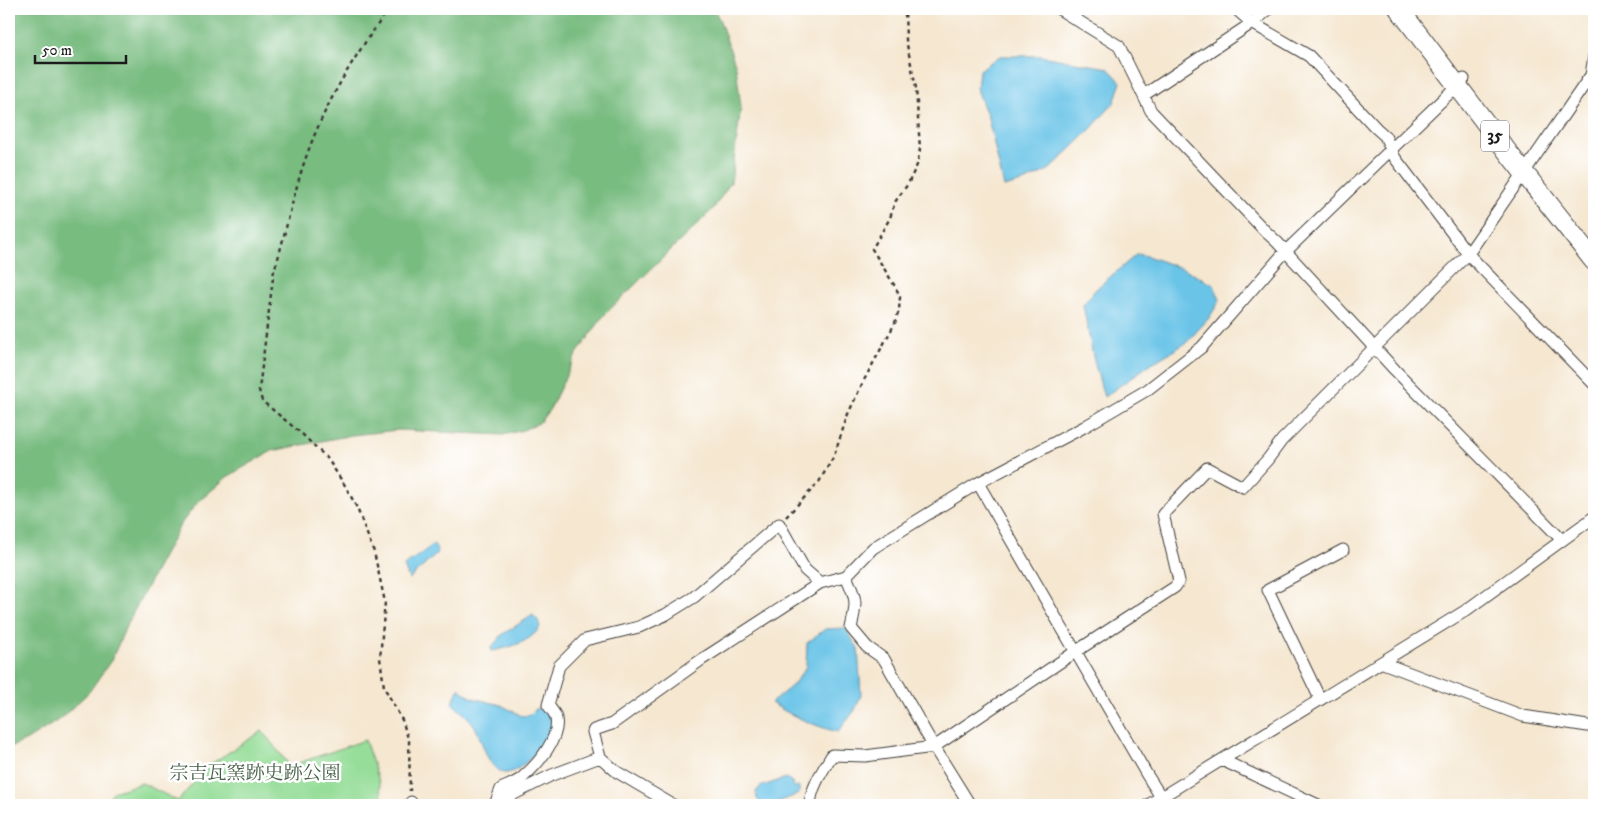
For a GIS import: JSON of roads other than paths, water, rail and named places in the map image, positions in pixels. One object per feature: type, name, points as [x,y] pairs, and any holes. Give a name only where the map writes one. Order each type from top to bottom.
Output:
[{"type":"main road","name":"35","points":[[1399,9],[1461,82],[1524,173],[1594,261]]},
{"type":"street","points":[[1059,9],[1119,46],[1151,111],[1286,252],[1395,370],[1562,540]]},
{"type":"street","points":[[1236,9],[1252,23],[1309,56],[1385,136],[1395,158],[1468,254],[1594,384]]},
{"type":"street","points":[[1144,95],[1252,23],[1269,9]]},
{"type":"street","points":[[810,805],[810,795],[832,755],[865,756],[934,747],[1176,587],[1179,581],[1163,514],[1206,468],[1243,487],[1282,440],[1468,254],[1591,75],[1594,56]]},
{"type":"street","points":[[673,805],[617,772],[600,758],[594,730],[612,724],[701,660],[820,583],[846,576],[873,548],[978,483],[1084,427],[1147,390],[1202,347],[1286,252],[1461,82]]},
{"type":"street","points":[[978,483],[1146,775],[1161,797]]},
{"type":"street","points":[[1148,805],[1320,699],[1383,663],[1465,611],[1593,518]]},
{"type":"street","points":[[493,804],[501,789],[521,779],[543,756],[552,741],[556,729],[555,715],[548,705],[559,666],[585,640],[638,627],[665,615],[694,597],[779,524],[805,570],[820,583]]},
{"type":"street","points":[[1320,699],[1268,590],[1343,550]]},
{"type":"street","points":[[846,576],[856,597],[851,628],[867,648],[884,659],[934,747],[970,805]]},
{"type":"street","points":[[1383,663],[1523,716],[1594,727]]},
{"type":"street","points":[[493,804],[552,775],[600,758]]},
{"type":"street","points":[[1222,760],[1318,805]]},
{"type":"water","points":[[1000,56],[1041,56],[1108,68],[1121,82],[1114,103],[1087,133],[1050,169],[1026,181],[1004,187],[988,118],[977,89],[979,70]]},
{"type":"water","points":[[1137,254],[1184,269],[1214,285],[1220,300],[1209,318],[1186,343],[1149,365],[1104,397],[1094,361],[1083,305],[1096,289]]},
{"type":"water","points":[[434,544],[438,553],[409,579],[404,566]]},
{"type":"water","points":[[533,615],[538,620],[540,627],[531,637],[512,646],[492,651],[491,648],[503,634]]},
{"type":"water","points":[[845,628],[858,648],[861,695],[855,710],[838,732],[803,720],[771,703],[793,685],[806,667],[807,643],[825,629]]},
{"type":"water","points":[[459,688],[472,698],[501,705],[522,716],[530,715],[537,708],[544,711],[552,720],[549,735],[536,753],[519,768],[504,773],[498,771],[489,760],[474,725],[452,703]]},
{"type":"water","points":[[786,778],[792,782],[794,787],[799,787],[799,794],[770,805],[763,805],[757,799],[756,792],[760,787]]},
{"type":"park label","name":"宗吉瓦窯跡史跡公園","points":[[255,773]]}]
